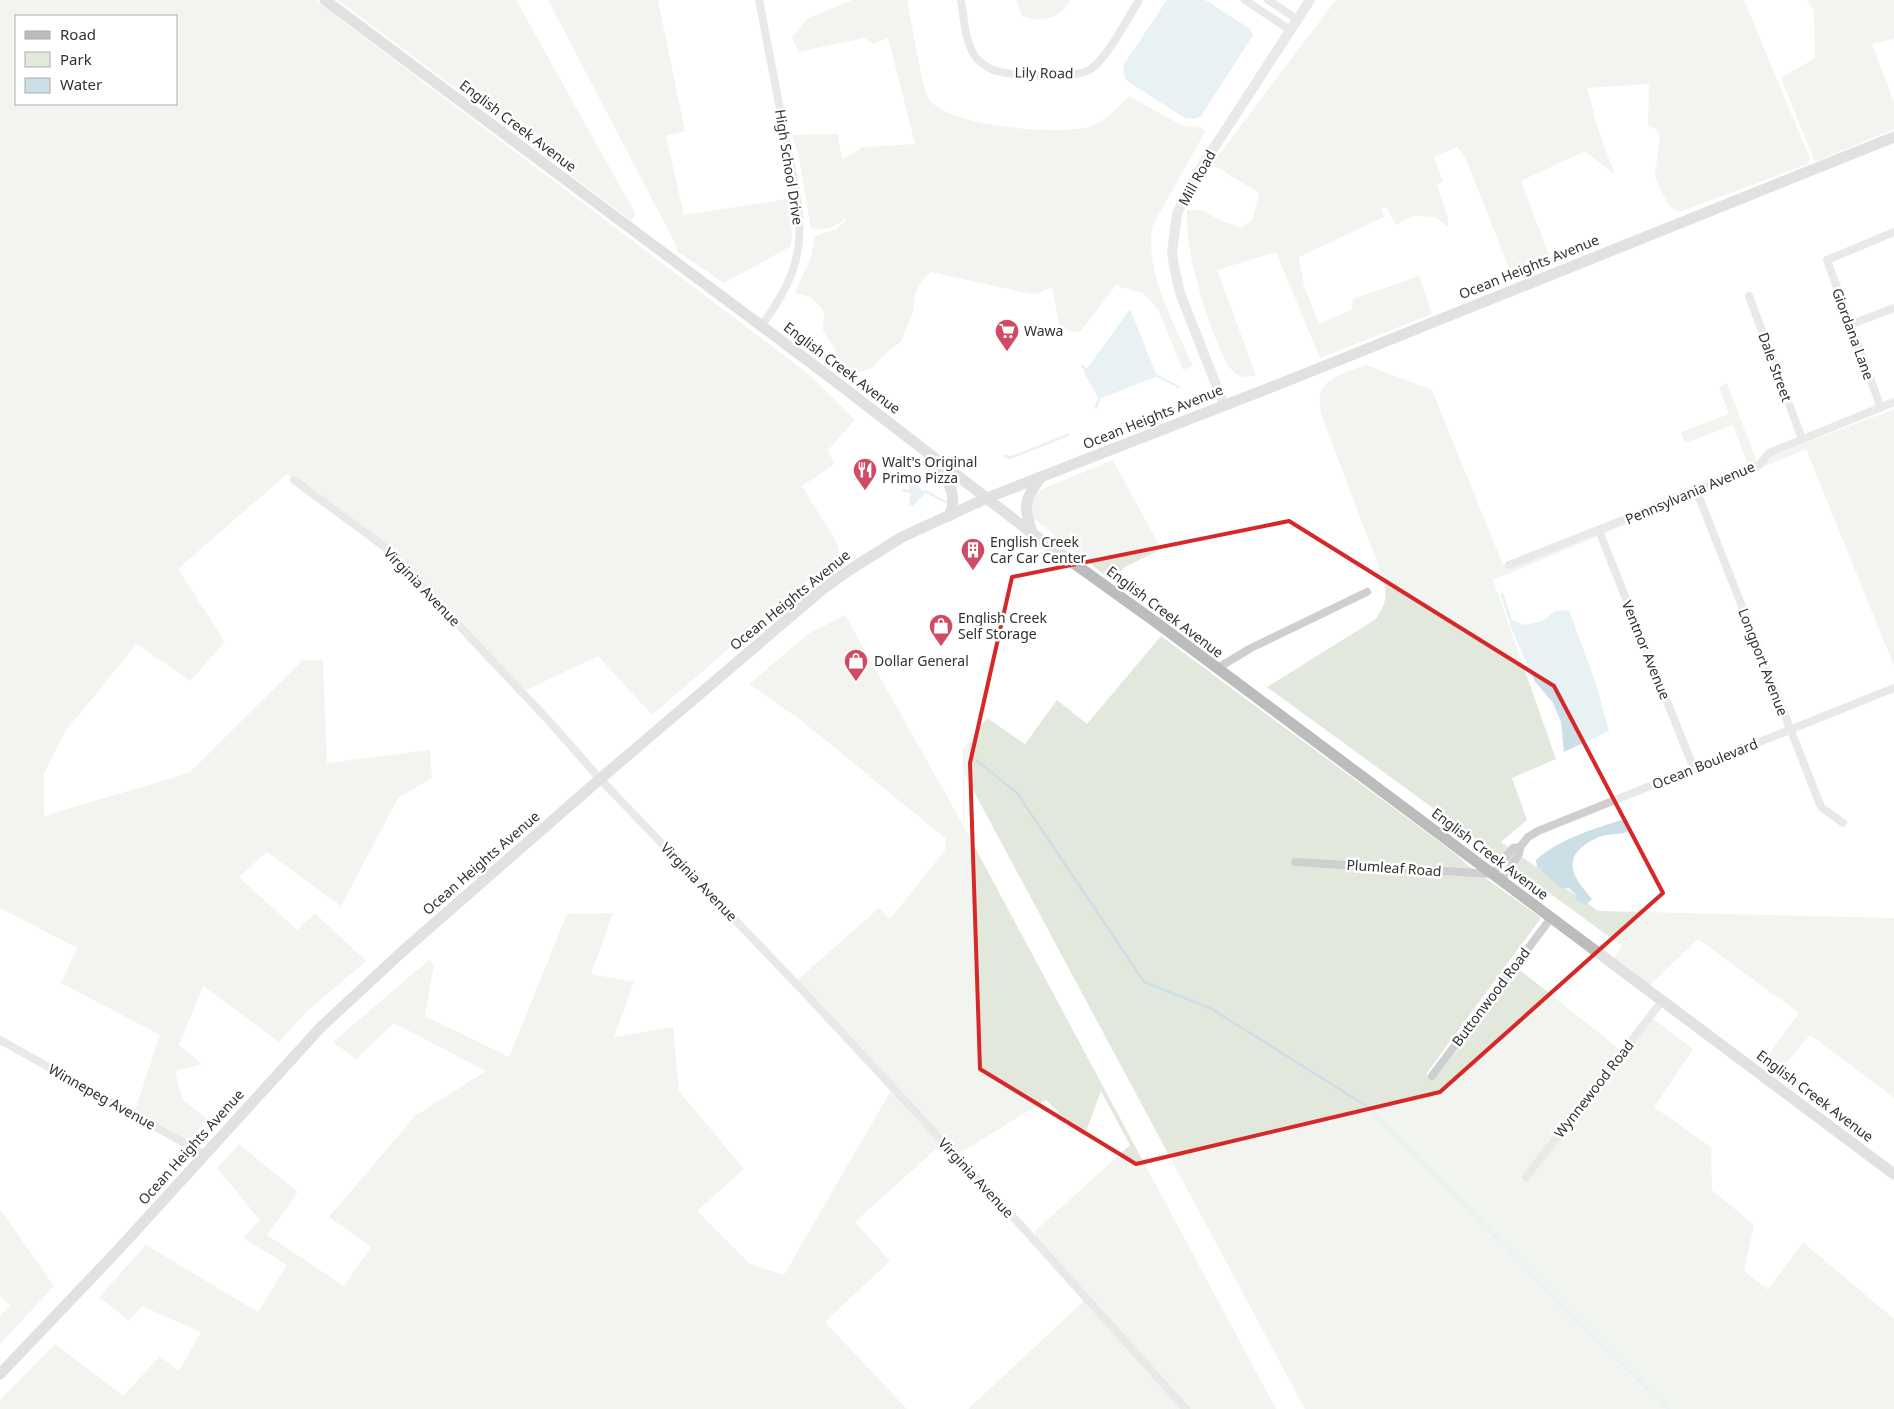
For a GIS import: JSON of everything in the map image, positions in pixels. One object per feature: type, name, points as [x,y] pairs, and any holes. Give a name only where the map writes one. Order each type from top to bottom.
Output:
[{"type":"main road","name":"English Creek Avenue","points":[[325,0],[835,381],[1033,534],[1497,877],[1894,1174]]},
{"type":"main road","name":"Ocean Heights Avenue","points":[[0,1374],[119,1249],[321,1028],[404,950],[600,779],[824,588],[850,569],[895,541],[987,498],[1282,383],[1894,137]]},
{"type":"main road","points":[[940,462],[954,498],[954,508],[949,516]]},
{"type":"main road","points":[[1033,534],[1026,516],[1026,504],[1028,496],[1040,478]]},
{"type":"street","name":"High School Drive","points":[[759,0],[792,171],[799,227],[796,258],[791,276],[785,290],[761,327]]},
{"type":"street","name":"Lily Road","points":[[961,0],[969,44],[975,56],[983,64],[1001,72],[1066,76],[1084,73],[1096,64],[1139,0]]},
{"type":"street","points":[[1245,0],[1290,30]]},
{"type":"street","points":[[1268,0],[1297,18]]},
{"type":"street","name":"Mill Road","points":[[1224,405],[1180,293],[1172,254],[1177,214],[1192,180],[1310,0]]},
{"type":"street","name":"Giordana Lane","points":[[1881,408],[1849,325],[1827,260],[1894,232]]},
{"type":"street","name":"Dale Street","points":[[1749,296],[1802,438]]},
{"type":"street","points":[[1849,325],[1894,308]]},
{"type":"street","name":"Pennsylvania Avenue","points":[[1509,565],[1697,492],[1758,466],[1769,453],[1894,402]]},
{"type":"street","name":"Virginia Avenue","points":[[294,480],[386,548],[549,721],[600,779],[799,986],[1026,1231],[1186,1409]]},
{"type":"street","name":"Longport Avenue","points":[[1697,492],[1821,807],[1843,822]]},
{"type":"street","name":"Ventnor Avenue","points":[[1599,531],[1694,769]]},
{"type":"street","points":[[1216,669],[1251,648],[1368,592]]},
{"type":"street","name":"Ocean Boulevard","points":[[1497,877],[1519,854],[1520,846],[1528,837],[1538,831],[1894,688]]},
{"type":"street","name":"Plumleaf Road","points":[[1295,862],[1497,877]]},
{"type":"street","name":"Buttonwood Road","points":[[1432,1076],[1550,918]]},
{"type":"street","name":"Wynnewood Road","points":[[1526,1177],[1662,1001]]},
{"type":"street","name":"Winnepeg Avenue","points":[[0,1040],[204,1154]]},
{"type":"highlighted area","points":[[1289,521],[1554,686],[1663,893],[1440,1092],[1136,1164],[980,1069],[970,763],[1012,577]]},
{"type":"green space","points":[[0,0],[315,0],[811,376],[855,420],[828,450],[834,464],[802,486],[837,543],[839,552],[836,559],[807,581],[652,715],[598,656],[522,692],[385,550],[287,474],[178,569],[225,642],[190,681],[137,644],[66,730],[44,773],[44,816],[189,773],[303,660],[323,660],[327,763],[430,750],[432,778],[398,798],[341,906],[267,852],[239,877],[297,930],[315,913],[366,961],[305,1013],[279,1042],[203,986],[179,1045],[202,1064],[175,1071],[183,1100],[208,1119],[186,1143],[134,1114],[160,1035],[61,983],[77,948],[0,908]]},
{"type":"green space","points":[[338,0],[516,0],[635,213],[632,221]]},
{"type":"green space","points":[[548,0],[658,0],[685,131],[666,136],[684,215],[788,199],[792,232],[791,246],[724,283],[678,252]]},
{"type":"green space","points":[[852,0],[907,0],[924,87],[928,96],[941,109],[959,117],[1007,127],[1057,130],[1077,129],[1091,126],[1102,120],[1129,96],[1183,126],[1201,127],[1205,132],[1153,225],[1151,243],[1152,261],[1162,297],[1193,366],[1183,370],[1158,309],[1143,293],[1120,287],[1117,284],[1081,331],[1072,332],[1059,324],[1052,287],[1039,293],[1031,294],[931,272],[921,282],[915,294],[913,312],[901,342],[886,353],[872,368],[856,373],[836,358],[835,349],[823,331],[824,314],[822,308],[810,297],[795,293],[811,257],[815,236],[837,229],[847,219],[825,229],[811,228],[798,153],[792,135],[838,134],[842,160],[863,147],[915,144],[888,37],[874,44],[864,38],[798,52],[792,37],[807,19]]},
{"type":"green space","points":[[1016,0],[1070,0],[1056,15],[1050,18],[1036,19],[1022,16]]},
{"type":"green space","points":[[1336,0],[1744,0],[1810,159],[1808,164],[1679,212],[1669,206],[1658,185],[1655,174],[1660,136],[1656,129],[1649,126],[1648,123],[1649,84],[1587,88],[1599,132],[1615,175],[1585,151],[1521,181],[1553,265],[1520,279],[1509,268],[1465,157],[1457,147],[1434,157],[1443,182],[1437,185],[1448,218],[1448,227],[1435,217],[1412,216],[1396,225],[1386,207],[1381,209],[1384,217],[1299,257],[1304,286],[1319,324],[1352,310],[1353,299],[1419,276],[1432,314],[1320,358],[1276,252],[1217,270],[1256,375],[1239,376],[1227,364],[1205,310],[1189,247],[1187,210],[1202,210],[1241,228],[1253,219],[1259,193],[1212,164]]},
{"type":"green space","points":[[1807,0],[1894,0],[1894,39],[1872,44],[1894,102],[1894,129],[1815,162],[1781,78],[1815,58],[1814,11]]},
{"type":"green space","points":[[1366,365],[1432,390],[1503,565],[1599,531],[1655,501],[1747,463],[1733,425],[1685,443],[1681,432],[1729,414],[1719,387],[1727,383],[1757,462],[1894,409],[1894,666],[1806,449],[1493,580],[1556,759],[1512,778],[1527,820],[1501,842],[1598,911],[1894,918],[1894,1098],[1810,1035],[1784,1066],[1768,1055],[1799,1013],[1698,939],[1650,985],[1614,958],[1622,946],[1267,687],[1376,619],[1385,601],[1386,595],[1380,570],[1321,414],[1320,404],[1320,394],[1327,383],[1339,375]]},
{"type":"green space","points":[[1113,460],[1161,549],[1125,567],[1111,580],[1034,519],[1031,507],[1033,498],[1042,489]]},
{"type":"green space","points":[[845,615],[963,825],[963,749],[987,718],[1025,744],[1057,700],[1087,724],[1161,636],[1541,918],[1426,1074],[1433,1081],[1520,970],[1623,1052],[1650,1016],[1693,1049],[1654,1107],[1711,1147],[1712,1190],[1754,1225],[1744,1271],[1768,1290],[1803,1242],[1894,1319],[1894,1409],[1305,1409],[964,773],[964,827],[1276,1409],[968,1409],[1088,1297],[1037,1242],[1035,1231],[1130,1145],[1101,1091],[1084,1137],[1046,1100],[957,1155],[944,1142],[855,1222],[890,1261],[825,1322],[907,1409],[0,1409],[0,1400],[55,1344],[123,1396],[160,1356],[179,1371],[201,1332],[142,1306],[129,1321],[99,1297],[146,1245],[258,1312],[287,1265],[243,1238],[260,1220],[217,1168],[239,1144],[298,1192],[267,1235],[344,1286],[371,1247],[329,1217],[415,1116],[486,1071],[394,1023],[356,1059],[333,1042],[429,960],[434,965],[425,1016],[509,1057],[567,914],[613,913],[591,974],[634,982],[614,1037],[673,1027],[679,1091],[744,1169],[697,1211],[750,1264],[784,1275],[893,1087],[795,982],[879,908],[890,919],[945,850],[946,839],[802,721],[749,684],[808,634]]},
{"type":"green space","points":[[0,1209],[54,1286],[0,1344],[0,1316],[10,1305],[0,1296]]},
{"type":"water","points":[[1167,0],[1205,0],[1249,28],[1253,35],[1201,116],[1195,119],[1185,118],[1127,81],[1123,73],[1124,64]]},
{"type":"water","points":[[1130,309],[1157,376],[1099,399],[1084,373]]},
{"type":"water","points":[[913,481],[925,493],[913,506],[909,505],[911,492],[909,484]]},
{"type":"water","points":[[1569,610],[1596,684],[1609,731],[1564,752],[1561,722],[1553,703],[1534,680],[1510,625],[1510,619],[1524,625],[1542,621],[1556,611]]},
{"type":"water","points":[[1627,818],[1629,830],[1624,833],[1598,837],[1578,851],[1574,858],[1573,865],[1577,878],[1592,899],[1586,905],[1575,899],[1576,895],[1569,888],[1561,888],[1537,867],[1536,860],[1557,845],[1579,834]]},
{"type":"waterway","points":[[1082,366],[1086,370]]},
{"type":"waterway","points":[[1157,376],[1179,387]]},
{"type":"waterway","points":[[1096,407],[1099,399]]},
{"type":"waterway","points":[[1005,456],[1010,458],[1068,435]]},
{"type":"waterway","points":[[903,490],[911,492]]},
{"type":"waterway","points":[[925,491],[949,504]]},
{"type":"waterway","points":[[1502,594],[1510,619]]},
{"type":"waterway","points":[[976,760],[1017,793],[1144,982],[1212,1009],[1368,1107],[1569,1312],[1668,1409]]},
{"type":"place","name":"Wawa","points":[[1007,352]]},
{"type":"place","name":"Walt's Original Primo Pizza","points":[[865,491]]},
{"type":"place","name":"English Creek Car Car Center","points":[[973,571]]},
{"type":"place","name":"English Creek Self Storage","points":[[941,647]]},
{"type":"place","name":"Dollar General","points":[[856,682]]}]
